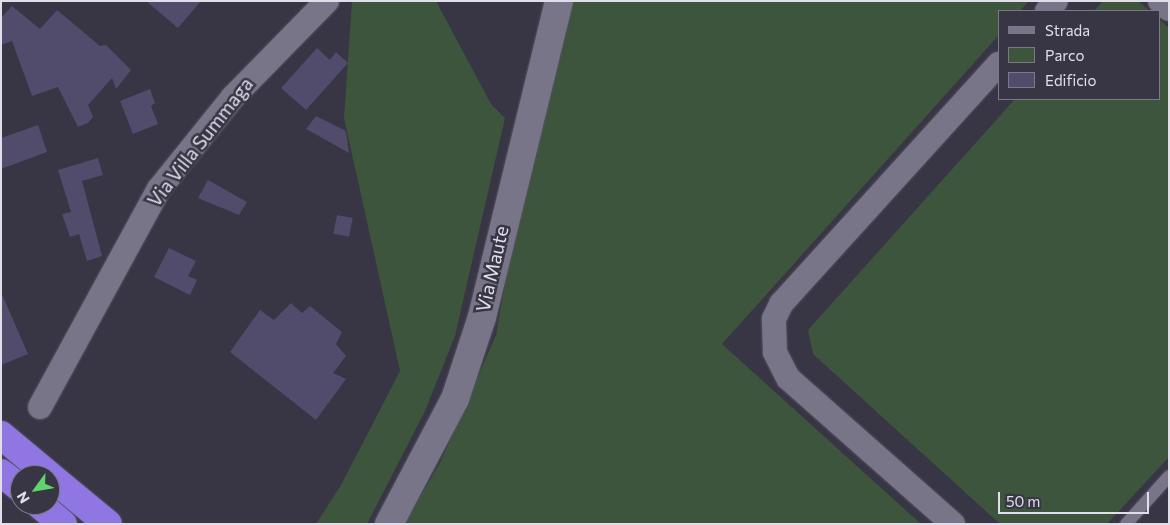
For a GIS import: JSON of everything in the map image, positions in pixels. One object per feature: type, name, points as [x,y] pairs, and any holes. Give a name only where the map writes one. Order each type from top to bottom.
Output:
[{"type":"highway","points":[[1,435],[37,465]]},
{"type":"highway","points":[[60,484],[108,524]]},
{"type":"highway","points":[[52,515],[63,524]]},
{"type":"street","name":"Via Villa Summaga","points":[[40,407],[159,189],[232,97],[327,1]]},
{"type":"street","name":"Via Maute","points":[[389,524],[455,399],[482,317],[559,1]]},
{"type":"street","points":[[1160,1],[1169,9]]},
{"type":"street","points":[[953,524],[788,378],[775,352],[774,320],[781,304],[998,65]]},
{"type":"lane","points":[[1126,524],[1169,476]]},
{"type":"green space","points":[[352,1],[436,1],[491,104],[505,118],[455,336],[425,411],[367,524],[316,524],[341,485],[400,371],[344,118]]},
{"type":"green space","points":[[570,1],[1029,1],[1021,10],[998,10],[998,36],[722,344],[921,524],[404,524],[440,463],[496,335],[512,244]]},
{"type":"green space","points":[[1103,1],[1138,1],[1149,10],[1095,10]]},
{"type":"green space","points":[[1160,20],[1169,28],[1169,457],[1107,524],[1000,524],[813,354],[808,330],[1014,100],[1160,100]]},
{"type":"building","points":[[146,1],[201,1],[178,28]]},
{"type":"building","points":[[12,6],[40,29],[57,10],[100,46],[106,45],[131,70],[116,89],[112,78],[88,105],[93,117],[88,123],[78,127],[58,87],[32,96],[12,41],[1,45],[1,18]]},
{"type":"building","points":[[317,48],[330,60],[336,52],[348,63],[306,110],[281,88]]},
{"type":"building","points":[[150,89],[155,103],[151,106],[158,124],[133,134],[120,101]]},
{"type":"building","points":[[316,116],[346,131],[349,153],[306,129]]},
{"type":"building","points":[[38,125],[47,152],[1,169],[1,138]]},
{"type":"building","points":[[98,158],[103,175],[82,181],[102,256],[87,261],[79,234],[70,237],[62,214],[71,212],[58,170]]},
{"type":"building","points":[[208,180],[247,202],[239,215],[198,198]]},
{"type":"building","points":[[337,215],[353,218],[349,237],[333,234]]},
{"type":"building","points":[[169,248],[196,261],[188,276],[197,280],[190,295],[154,277]]},
{"type":"building","points":[[1,292],[28,354],[1,365]]},
{"type":"building","points":[[291,303],[302,313],[310,306],[342,332],[336,344],[346,356],[333,373],[346,379],[316,420],[230,352],[260,310],[274,320]]}]
